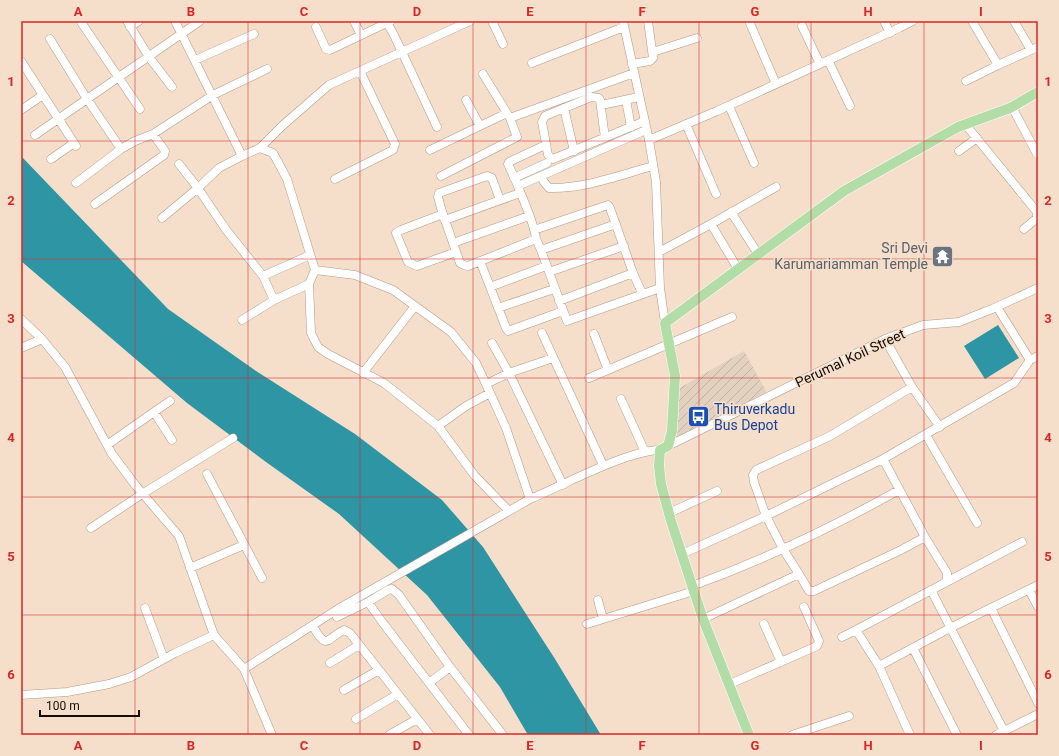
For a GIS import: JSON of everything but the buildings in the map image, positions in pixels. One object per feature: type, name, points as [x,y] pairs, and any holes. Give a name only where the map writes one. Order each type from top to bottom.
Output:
[{"type":"main road","points":[[749,735],[703,619],[661,484],[659,466],[664,448],[672,431],[675,376],[665,323],[844,191],[958,127],[1012,107],[1038,92]]},
{"type":"street","points":[[139,21],[128,24],[149,57],[172,87]]},
{"type":"street","points":[[175,21],[242,156]]},
{"type":"street","points":[[35,135],[200,21]]},
{"type":"street","points":[[354,21],[361,35]]},
{"type":"street","points":[[162,218],[220,168],[260,148],[282,126],[329,85],[470,21]]},
{"type":"street","points":[[492,21],[503,44]]},
{"type":"street","points":[[430,150],[480,126],[651,61],[653,58],[653,52],[648,21]]},
{"type":"street","points":[[749,21],[776,84]]},
{"type":"street","points":[[884,21],[890,32]]},
{"type":"street","points":[[649,140],[729,106],[912,21]]},
{"type":"street","points":[[972,21],[998,65]]},
{"type":"street","points":[[966,81],[1034,49],[1014,21]]},
{"type":"street","points":[[81,22],[140,109]]},
{"type":"street","points":[[316,27],[326,49],[328,50],[388,22],[436,127]]},
{"type":"street","points":[[532,63],[623,24],[649,140],[656,182],[660,288],[665,323]]},
{"type":"street","points":[[802,26],[820,64]]},
{"type":"street","points":[[195,60],[254,34]]},
{"type":"street","points":[[653,52],[697,38]]},
{"type":"street","points":[[50,39],[87,99],[121,149]]},
{"type":"street","points":[[828,60],[850,106]]},
{"type":"street","points":[[21,61],[75,144],[51,159]]},
{"type":"street","points":[[76,183],[121,149],[153,134],[213,95],[267,69]]},
{"type":"street","points":[[335,179],[393,150],[395,147],[395,144],[360,71]]},
{"type":"street","points":[[441,176],[514,139],[517,136],[509,116],[483,74]]},
{"type":"street","points":[[21,110],[43,95]]},
{"type":"street","points":[[605,138],[599,98],[595,97],[545,116],[542,122],[548,155],[553,159],[574,150],[605,138],[631,127],[646,126]]},
{"type":"street","points":[[601,105],[639,97]]},
{"type":"street","points":[[466,100],[480,126]]},
{"type":"street","points":[[626,100],[631,127]]},
{"type":"street","points":[[729,106],[754,163]]},
{"type":"street","points":[[1012,107],[1037,154]]},
{"type":"street","points":[[564,108],[574,150]]},
{"type":"street","points":[[686,124],[716,194]]},
{"type":"street","points":[[966,124],[1037,212],[1037,218],[1024,229]]},
{"type":"street","points":[[517,186],[646,126]]},
{"type":"street","points":[[95,204],[164,155],[165,151],[153,134]]},
{"type":"street","points":[[959,151],[977,138]]},
{"type":"street","points":[[541,147],[509,162],[508,164],[529,216],[554,289],[567,321],[642,293],[660,288]]},
{"type":"street","points":[[260,148],[273,153],[287,179],[315,270],[309,284],[311,333],[318,347],[328,354],[384,383],[438,426],[475,476],[509,511]]},
{"type":"street","points":[[456,252],[417,266],[408,262],[396,233],[401,230],[500,200],[547,163]]},
{"type":"street","points":[[179,164],[198,188],[227,231],[263,276],[274,300]]},
{"type":"street","points":[[541,176],[549,188],[559,188],[580,185],[653,166]]},
{"type":"street","points":[[500,200],[492,178],[487,176],[439,193],[438,197],[460,263],[464,266],[468,266],[536,239]]},
{"type":"street","points":[[658,252],[776,187]]},
{"type":"street","points":[[534,230],[608,205],[642,293]]},
{"type":"street","points":[[731,212],[758,254]]},
{"type":"street","points":[[453,243],[529,216]]},
{"type":"street","points":[[541,250],[616,224]]},
{"type":"street","points":[[711,224],[738,269]]},
{"type":"street","points":[[490,286],[624,246]]},
{"type":"street","points":[[263,276],[310,255]]},
{"type":"street","points":[[480,261],[508,331],[563,311]]},
{"type":"street","points":[[315,270],[355,275],[393,290],[451,332],[476,363],[486,384],[506,428],[530,499]]},
{"type":"street","points":[[559,301],[633,273]]},
{"type":"street","points":[[242,320],[274,300],[309,284]]},
{"type":"street","name":"Perumal Koil Street","points":[[313,627],[338,609],[530,499],[563,485],[603,465],[652,450],[664,448],[885,339],[923,325],[959,322],[997,307],[1038,288]]},
{"type":"street","points":[[498,308],[554,289]]},
{"type":"street","points":[[363,373],[415,306]]},
{"type":"street","points":[[997,307],[1030,360]]},
{"type":"street","points":[[589,378],[732,317]]},
{"type":"street","points":[[21,319],[42,339],[65,367],[112,454],[142,494],[179,536],[214,635],[244,669],[272,735]]},
{"type":"street","points":[[542,333],[603,465]]},
{"type":"street","points":[[594,334],[608,370]]},
{"type":"street","points":[[21,348],[42,339]]},
{"type":"street","points":[[885,339],[912,387],[940,427]]},
{"type":"street","points":[[492,343],[509,373],[563,485]]},
{"type":"street","points":[[682,554],[766,516],[882,460],[1014,383],[1030,360],[1038,356]]},
{"type":"street","points":[[486,384],[509,373],[553,358]]},
{"type":"street","points":[[912,387],[830,436],[756,470],[753,475],[766,516],[783,549],[809,591],[814,591],[925,537]]},
{"type":"street","points":[[438,426],[466,406],[490,393]]},
{"type":"street","points":[[621,399],[645,452]]},
{"type":"street","points":[[107,445],[170,401]]},
{"type":"street","points":[[154,412],[172,440]]},
{"type":"street","points":[[926,435],[977,523]]},
{"type":"street","points":[[91,528],[142,494],[234,438]]},
{"type":"street","points":[[882,460],[947,573],[945,583]]},
{"type":"street","points":[[207,474],[262,578]]},
{"type":"street","points":[[587,624],[693,588],[742,567],[783,549],[899,490]]},
{"type":"street","points":[[669,513],[717,491]]},
{"type":"street","points":[[842,637],[1022,542]]},
{"type":"street","points":[[190,568],[244,544]]},
{"type":"street","points":[[703,619],[799,574]]},
{"type":"street","points":[[879,666],[950,628],[1038,585]]},
{"type":"street","points":[[244,669],[313,627],[316,629],[344,612],[368,602],[388,590],[392,590],[399,595],[450,667],[503,735]]},
{"type":"street","points":[[931,590],[1004,731]]},
{"type":"street","points":[[1029,590],[1038,607]]},
{"type":"street","points":[[598,600],[604,619]]},
{"type":"street","points":[[368,602],[383,624],[469,735]]},
{"type":"street","points":[[730,684],[819,644],[804,607]]},
{"type":"street","points":[[145,608],[164,659]]},
{"type":"street","points":[[991,608],[1038,703]]},
{"type":"street","points":[[764,624],[781,662]]},
{"type":"street","points":[[313,627],[320,639],[324,641],[328,641],[342,631],[346,630],[350,633],[430,735]]},
{"type":"street","points":[[856,630],[879,666],[910,735]]},
{"type":"street","points":[[21,695],[67,692],[109,684],[131,677],[214,635]]},
{"type":"street","points":[[330,663],[359,645]]},
{"type":"street","points":[[913,648],[958,735]]},
{"type":"street","points":[[429,683],[450,667]]},
{"type":"street","points":[[344,690],[379,670]]},
{"type":"street","points":[[356,719],[398,694]]},
{"type":"street","points":[[996,735],[1038,714]]},
{"type":"street","points":[[792,735],[849,716]]},
{"type":"street","points":[[389,735],[417,719]]},
{"type":"shaded area","name":"Thiruverkadu Bus Depot","points":[[744,351],[767,393],[674,441],[676,390]]},
{"type":"water","points":[[21,156],[168,309],[256,371],[355,434],[442,500],[483,547],[555,659],[601,735],[528,735],[500,687],[427,595],[339,514],[187,403],[21,261]]},
{"type":"water","points":[[998,325],[1019,358],[985,379],[964,346]]},
{"type":"place","name":"Sri Devi Karumariamman Temple","points":[[943,256]]},
{"type":"place","name":"Thiruverkadu Bus Depot","points":[[698,417]]}]
